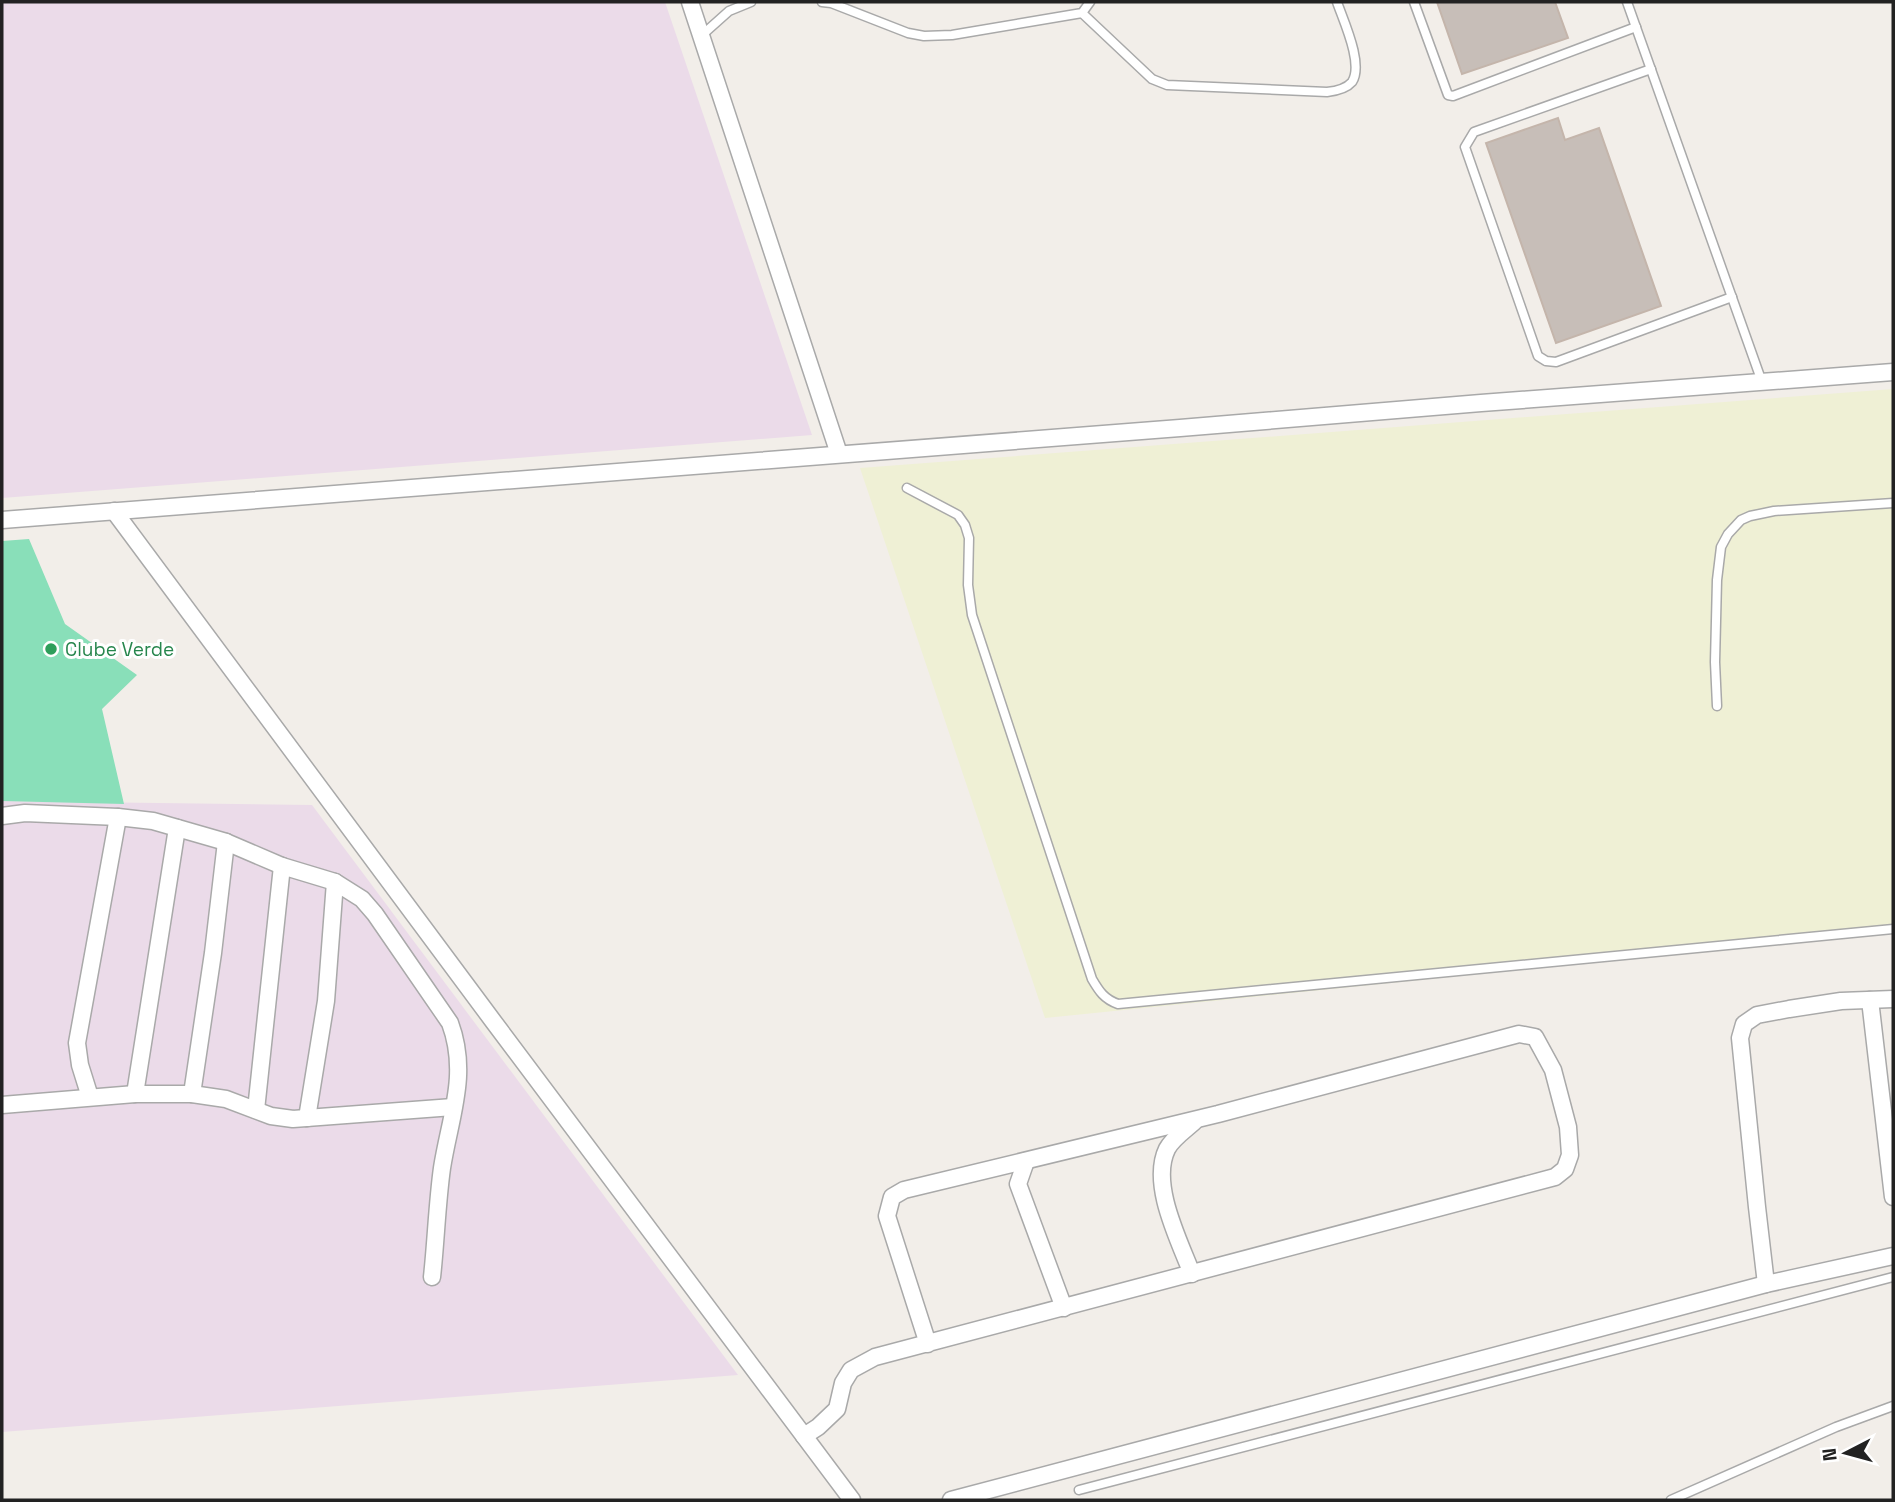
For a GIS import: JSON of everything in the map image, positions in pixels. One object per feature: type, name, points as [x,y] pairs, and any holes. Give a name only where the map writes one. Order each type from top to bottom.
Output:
[{"type":"street","points":[[690,2],[839,454]]},
{"type":"street","points":[[2,520],[1893,372]]},
{"type":"street","points":[[114,511],[852,1500]]},
{"type":"street","points":[[2,816],[25,813],[153,821],[226,842],[282,866],[335,883],[362,898],[376,914],[450,1023],[456,1039],[460,1064],[440,1187],[432,1277]]},
{"type":"street","points":[[90,1097],[80,1065],[77,1042],[118,817]]},
{"type":"street","points":[[135,1094],[177,828]]},
{"type":"street","points":[[192,1094],[214,953],[226,842]]},
{"type":"street","points":[[256,1110],[282,866]]},
{"type":"street","points":[[307,1118],[326,1000],[335,883]]},
{"type":"street","points":[[1766,1284],[1740,1038],[1744,1024],[1757,1015],[1789,1009],[1840,1001],[1893,999]]},
{"type":"street","points":[[1870,1000],[1893,1197]]},
{"type":"street","points":[[804,1437],[837,1409],[843,1383],[851,1370],[875,1357],[1064,1308],[1556,1177],[1565,1169],[1570,1155],[1568,1127],[1553,1070],[1535,1037],[1519,1034],[1195,1120],[904,1189],[892,1197],[887,1216],[928,1343]]},
{"type":"street","points":[[2,1105],[135,1094],[192,1094],[226,1099],[281,1119],[453,1107]]},
{"type":"street","points":[[1192,1274],[1165,1203],[1161,1167],[1168,1147],[1195,1120]]},
{"type":"street","points":[[1026,1161],[1018,1184],[1064,1308]]},
{"type":"street","points":[[951,1500],[1766,1284],[1893,1255]]},
{"type":"lane","points":[[701,36],[729,10],[751,2]]},
{"type":"lane","points":[[822,2],[831,3],[908,33],[924,36],[952,35],[1082,13],[1090,2]]},
{"type":"lane","points":[[1082,13],[1152,79],[1167,85],[1327,92],[1339,90],[1351,83],[1355,74],[1354,51],[1337,2]]},
{"type":"lane","points":[[1414,2],[1448,95],[1453,96],[1636,27]]},
{"type":"lane","points":[[1627,2],[1762,382]]},
{"type":"lane","points":[[1651,69],[1474,132],[1465,147],[1538,356],[1546,361],[1556,362],[1732,297]]},
{"type":"lane","points":[[907,488],[958,515],[965,525],[969,538],[968,585],[972,615],[1092,979],[1101,994],[1110,1001],[1118,1004],[1893,929]]},
{"type":"lane","points":[[1717,706],[1717,580],[1721,547],[1728,534],[1741,520],[1774,511],[1893,503]]},
{"type":"lane","points":[[1079,1490],[1893,1277]]},
{"type":"lane","points":[[1671,1500],[1836,1427],[1893,1406]]},
{"type":"shaded area","points":[[2,2],[665,2],[812,435],[2,498]]},
{"type":"shaded area","points":[[2,801],[312,805],[738,1375],[2,1432]]},
{"type":"green space","points":[[1893,389],[1893,932],[1045,1018],[860,468]]},
{"type":"green space","name":"Clube Verde","points":[[29,539],[65,624],[137,675],[102,709],[124,804],[2,801],[2,541]]},
{"type":"building","points":[[1437,2],[1555,2],[1568,38],[1462,74]]},
{"type":"building","points":[[1558,118],[1565,140],[1599,128],[1661,306],[1556,343],[1486,143]]},
{"type":"place","name":"Clube Verde","points":[[51,649]]}]
